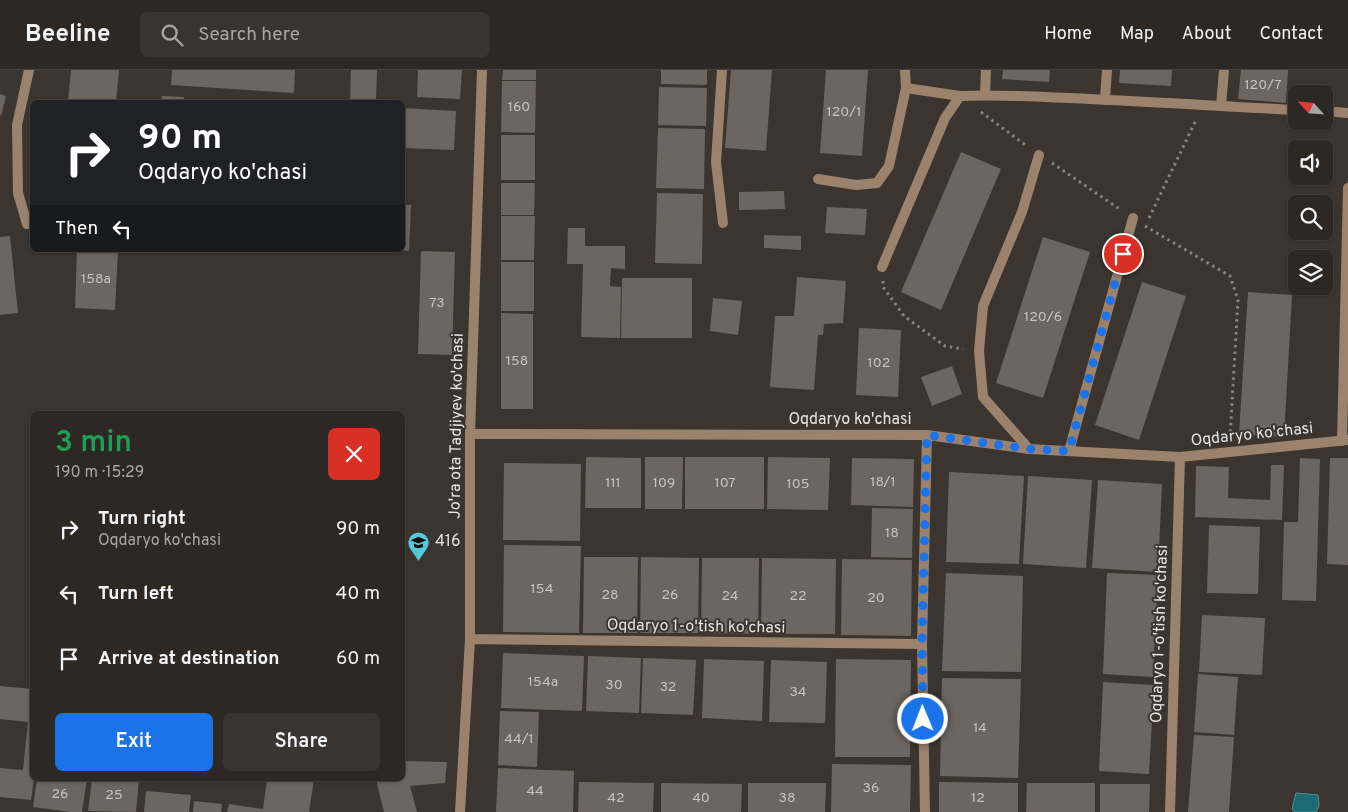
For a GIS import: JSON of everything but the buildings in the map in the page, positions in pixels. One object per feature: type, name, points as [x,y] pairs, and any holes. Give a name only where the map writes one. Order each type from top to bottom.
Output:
[{"type":"street","points":[[27,224],[18,194],[17,125],[29,70]]},
{"type":"street","name":"Jo'ra ota Tadjiyev ko'chasi","points":[[460,812],[470,639],[470,434],[482,70]]},
{"type":"street","points":[[722,70],[716,162],[723,223]]},
{"type":"street","points":[[818,179],[856,185],[877,183],[889,166],[906,88],[905,70]]},
{"type":"street","points":[[985,95],[986,70]]},
{"type":"street","points":[[1105,100],[1107,70]]},
{"type":"street","points":[[1221,106],[1224,70]]},
{"type":"street","points":[[906,88],[960,96],[985,95],[1288,110]]},
{"type":"street","points":[[882,267],[945,118],[960,96]]},
{"type":"street","points":[[1333,112],[1348,113]]},
{"type":"street","points":[[1029,449],[983,397],[979,351],[983,306],[1022,212],[1039,155]]},
{"type":"street","points":[[1345,441],[1348,188]]},
{"type":"street","points":[[1069,451],[1133,218]]},
{"type":"street","name":"Oqdaryo ko'chasi","points":[[470,434],[927,435],[1029,449],[1180,457],[1345,441]]},
{"type":"street","points":[[925,812],[922,644],[927,435]]},
{"type":"street","name":"Oqdaryo 1-o'tish ko'chasi","points":[[1170,812],[1180,457]]},
{"type":"street","name":"Oqdaryo 1-o'tish ko'chasi","points":[[470,639],[922,644]]},
{"type":"path","points":[[960,96],[1039,155],[1133,218],[1230,276],[1238,300],[1229,453]]},
{"type":"path","points":[[1145,226],[1204,105]]},
{"type":"path","points":[[882,267],[883,286],[904,316],[945,346],[979,351]]},
{"type":"water","points":[[1296,793],[1318,795],[1319,806],[1316,812],[1295,812],[1292,809]]},
{"type":"place","name":"416","points":[[419,561]]},
{"type":"route","points":[[923,719],[922,644],[927,435],[1029,449],[1069,451],[1123,254]]}]
